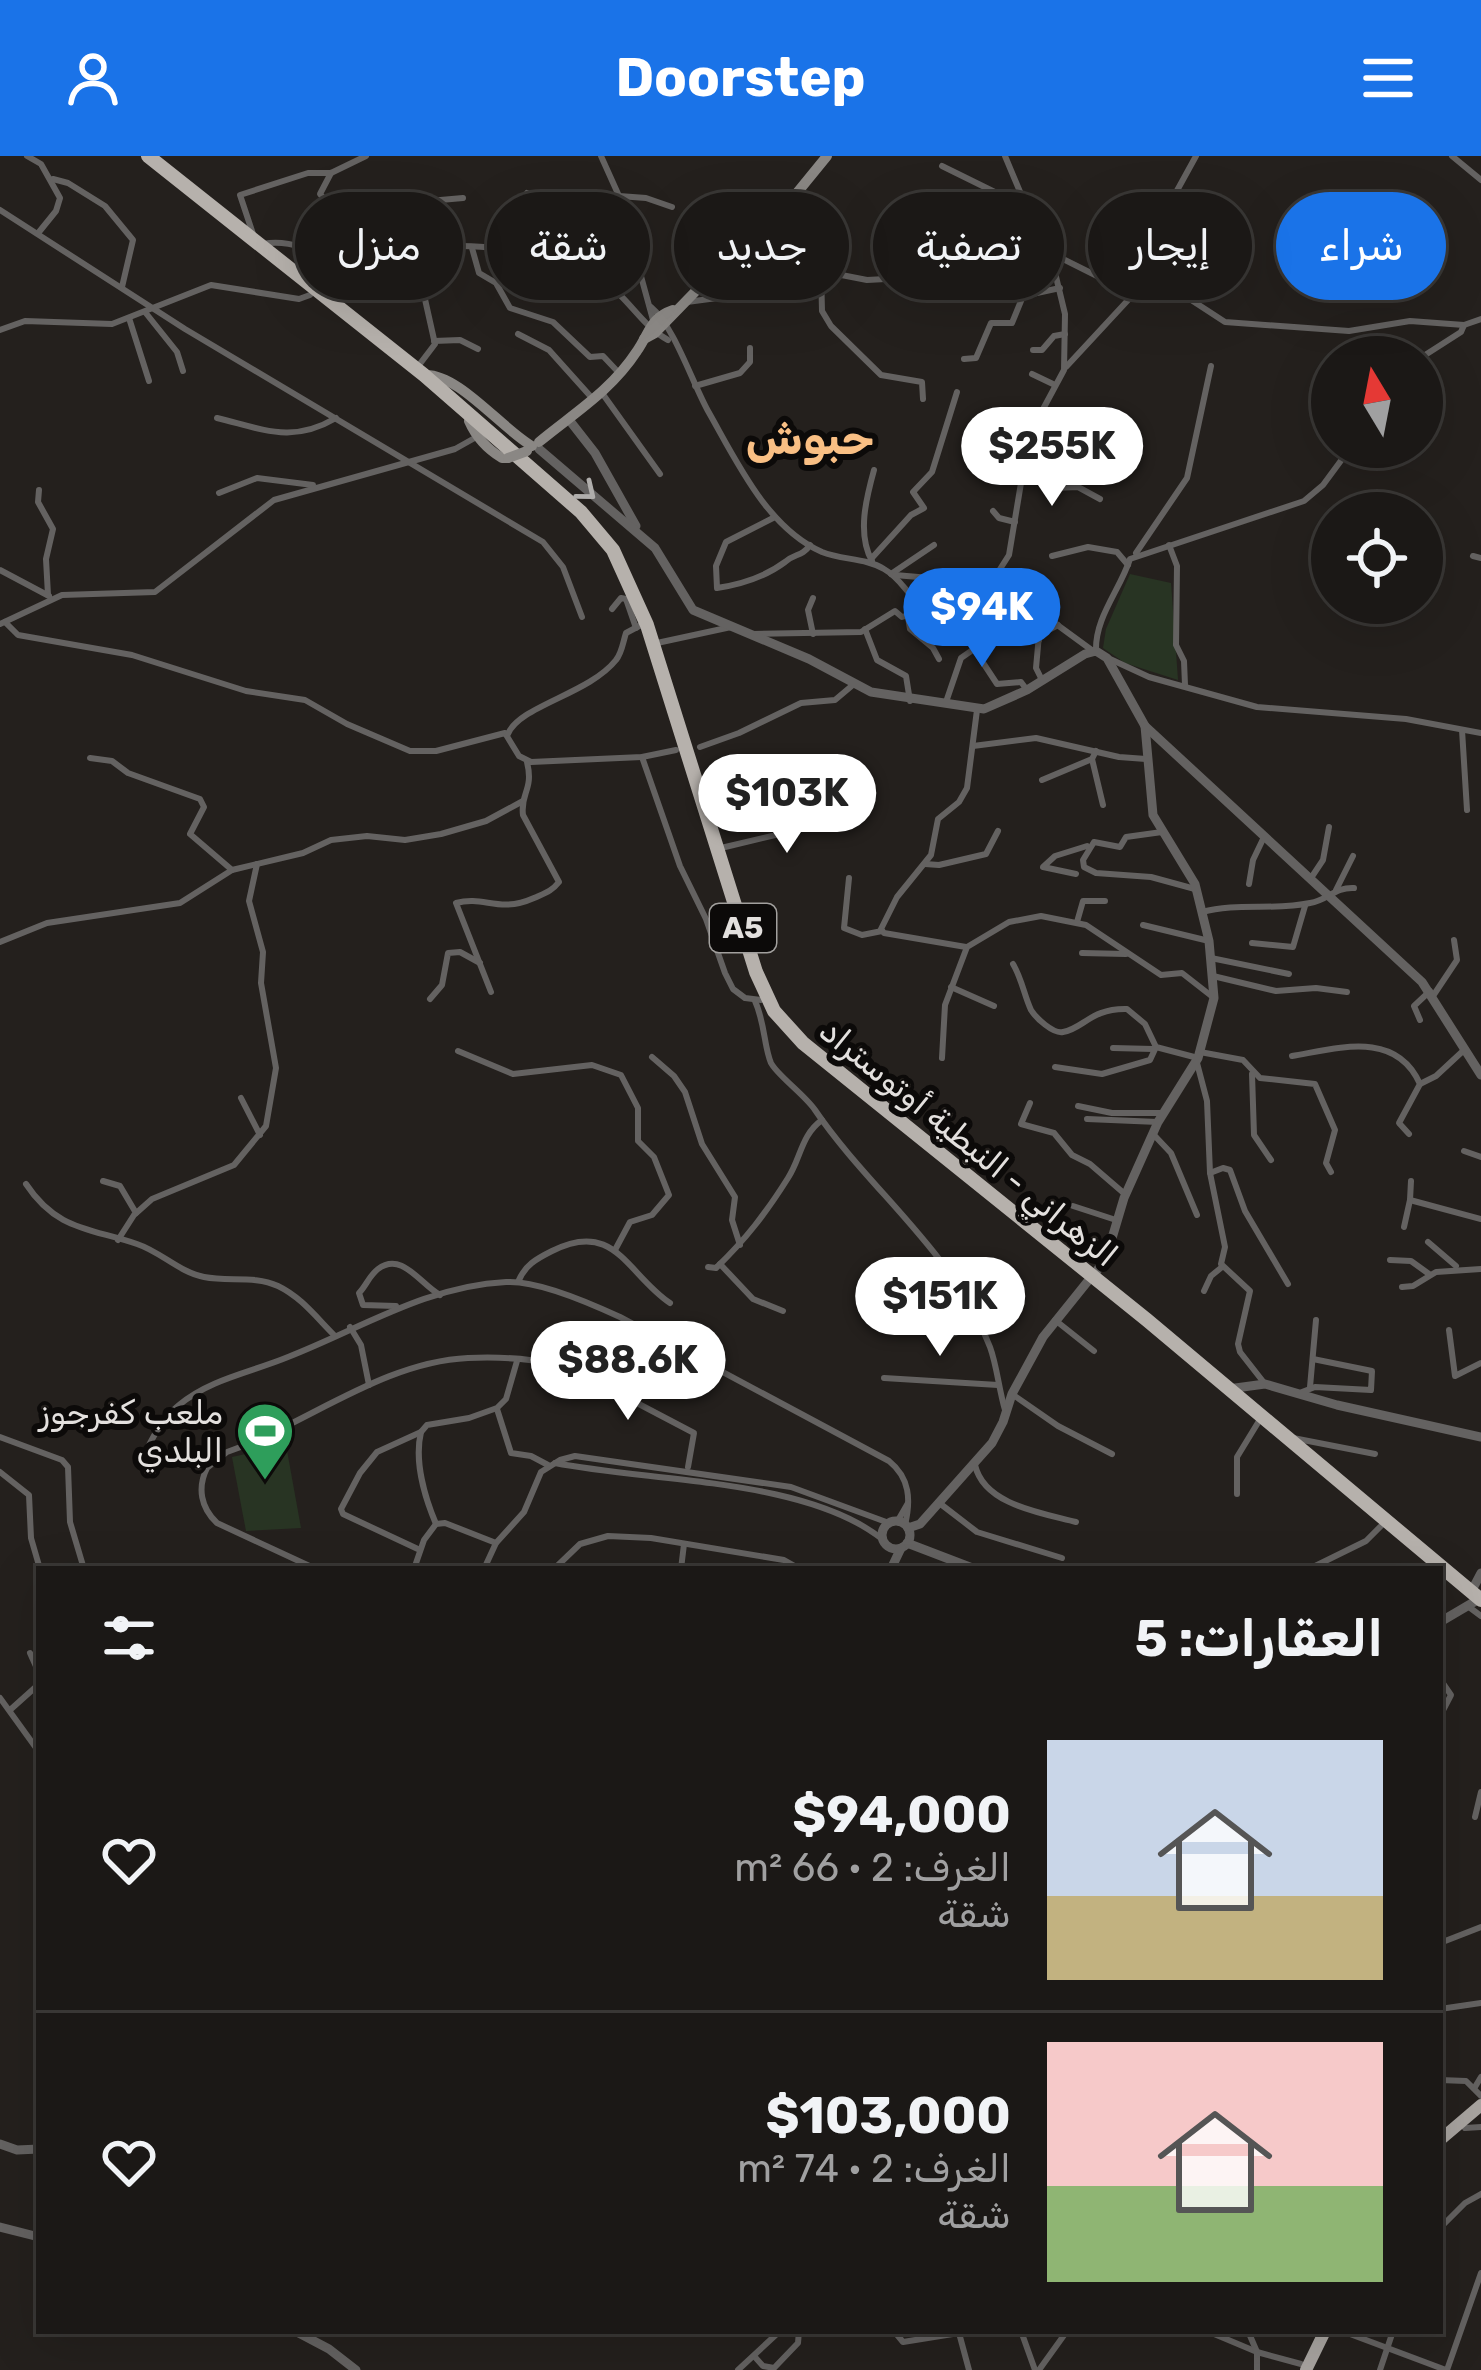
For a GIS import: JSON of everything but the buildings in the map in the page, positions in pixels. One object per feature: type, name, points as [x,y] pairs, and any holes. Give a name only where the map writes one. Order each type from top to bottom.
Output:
[{"type":"highway","name":"الزهراني - النبطية أوتوستراد","points":[[144,156],[295,281]]},
{"type":"highway","name":"الزهراني - النبطية أوتوستراد","points":[[276,264],[420,372],[594,524],[629,579],[653,644],[758,1001],[799,1047],[1228,1388],[1433,1566]]},
{"type":"highway","name":"الزهراني - النبطية أوتوستراد","points":[[316,300],[469,421],[581,519],[623,578],[761,985],[785,1026],[1090,1279]]},
{"type":"highway","name":"الزهراني - النبطية أوتوستراد","points":[[1171,1344],[1428,1566]]},
{"type":"highway","name":"الزهراني - النبطية أوتوستراد","points":[[1443,1575],[1476,1604]]},
{"type":"highway","name":"الزهراني - النبطية أوتوستراد","points":[[1443,1578],[1476,1604]]},
{"type":"main road","points":[[480,435],[495,454],[508,458],[562,427],[620,374],[654,323],[765,232],[827,156]]},
{"type":"main road","points":[[420,372],[443,377],[535,446]]},
{"type":"main road","points":[[1443,2142],[1481,2101]]},
{"type":"main road","points":[[1443,2143],[1481,2114]]},
{"type":"main road","points":[[1302,2368],[1319,2334]]},
{"type":"street","points":[[27,156],[53,179],[60,198],[39,232]]},
{"type":"street","points":[[295,248],[274,242],[259,249],[240,195],[302,174],[331,173],[365,156]]},
{"type":"street","points":[[601,156],[617,192]]},
{"type":"street","points":[[1006,156],[1021,192]]},
{"type":"street","points":[[1176,192],[1196,156]]},
{"type":"street","points":[[1452,156],[1481,180]]},
{"type":"street","points":[[942,166],[995,192]]},
{"type":"street","points":[[331,173],[320,194],[327,202],[384,205],[464,198]]},
{"type":"street","points":[[53,179],[105,206],[133,240],[122,287]]},
{"type":"street","points":[[650,199],[672,207]]},
{"type":"street","points":[[0,210],[154,309],[543,542],[563,567],[582,617]]},
{"type":"street","points":[[463,248],[527,255],[598,278],[671,341],[775,517],[828,554],[872,562],[891,574],[912,601],[927,609],[937,611],[966,601],[984,612],[1044,615],[1095,651],[1142,674],[1257,707],[1406,719],[1481,733]]},
{"type":"street","points":[[472,248],[479,273],[496,283],[510,308],[553,322],[579,349],[590,357],[603,356],[620,374]]},
{"type":"street","points":[[0,330],[25,321],[100,326],[211,285],[295,299]]},
{"type":"street","points":[[420,372],[435,346],[425,300]]},
{"type":"street","points":[[648,300],[654,323],[671,341]]},
{"type":"street","points":[[681,305],[709,300]]},
{"type":"street","points":[[822,300],[831,326],[881,375],[922,382],[923,399]]},
{"type":"street","points":[[964,359],[976,358],[980,340],[992,323],[1012,323],[1021,300]]},
{"type":"street","points":[[1062,300],[1064,370]]},
{"type":"street","points":[[1027,690],[1021,682],[997,684],[974,649],[976,621],[1009,555],[1024,469],[1055,385],[1131,300]]},
{"type":"street","points":[[1191,300],[1225,322],[1335,332],[1410,321],[1465,325],[1481,319]]},
{"type":"street","points":[[145,312],[177,352],[183,371]]},
{"type":"street","points":[[129,318],[149,381]]},
{"type":"street","points":[[1443,344],[1465,325]]},
{"type":"street","points":[[518,334],[549,350],[598,397],[660,474]]},
{"type":"street","points":[[1033,350],[1042,350],[1054,336],[1066,334]]},
{"type":"street","points":[[434,341],[454,339],[478,349]]},
{"type":"street","points":[[695,386],[740,373],[750,362],[750,348]]},
{"type":"street","points":[[535,446],[661,555],[689,607],[809,659],[854,684],[910,700],[977,710],[1012,698],[1095,651],[1105,611],[1119,592],[1128,566],[1187,478],[1211,366]]},
{"type":"street","points":[[1032,374],[1055,385]]},
{"type":"street","points":[[872,562],[911,515],[924,508],[913,492],[932,472],[957,392]]},
{"type":"street","points":[[217,418],[295,435],[336,418]]},
{"type":"street","points":[[562,427],[595,453],[638,531]]},
{"type":"street","points":[[480,435],[455,449],[265,505],[155,592],[50,597],[3,623],[18,635],[132,655],[246,691],[305,700],[410,751],[436,751],[508,734],[518,718],[565,698],[601,675],[619,657],[626,635],[639,626],[626,599],[620,599],[613,609]]},
{"type":"street","points":[[967,437],[1054,488],[1076,486],[1100,499]]},
{"type":"street","points":[[1135,556],[1312,496],[1334,468]]},
{"type":"street","points":[[872,562],[863,542],[874,470]]},
{"type":"street","points":[[219,493],[259,478],[316,487]]},
{"type":"street","points":[[38,490],[38,502],[53,529],[46,559],[50,597]]},
{"type":"street","points":[[993,511],[1015,522]]},
{"type":"street","points":[[775,517],[725,542],[716,566],[717,588],[773,574],[811,545]]},
{"type":"street","points":[[891,574],[934,545]]},
{"type":"street","points":[[1169,545],[1177,566],[1176,645],[1184,661],[1185,685]]},
{"type":"street","points":[[1052,556],[1094,548],[1118,552],[1128,566]]},
{"type":"street","points":[[0,570],[50,597]]},
{"type":"street","points":[[891,574],[930,578],[955,602]]},
{"type":"street","points":[[812,598],[808,610],[813,634]]},
{"type":"street","points":[[748,635],[865,629],[895,610],[902,617],[927,609]]},
{"type":"street","points":[[1042,680],[1036,668],[1044,615]]},
{"type":"street","points":[[908,616],[910,629],[939,659]]},
{"type":"street","points":[[1003,643],[1039,637],[1058,626]]},
{"type":"street","points":[[653,644],[731,627]]},
{"type":"street","points":[[865,629],[877,660],[904,675],[910,700]]},
{"type":"street","points":[[945,706],[952,675],[958,673],[961,658],[974,649]]},
{"type":"street","points":[[1107,658],[1145,726],[1264,838],[1334,892],[1431,993],[1481,1076]]},
{"type":"street","points":[[700,747],[739,734],[801,703],[835,700],[854,684]]},
{"type":"street","points":[[1009,684],[1012,698]]},
{"type":"street","points":[[882,931],[897,897],[932,852],[934,825],[959,802],[968,786],[977,710]]},
{"type":"street","points":[[884,1542],[920,1524],[998,1434],[1012,1394],[1055,1320],[1107,1255],[1116,1220],[1160,1118],[1198,1057],[1214,998],[1209,941],[1197,889],[1162,832],[1150,798],[1145,726]]},
{"type":"street","points":[[1462,729],[1467,810]]},
{"type":"street","points":[[491,992],[457,903],[467,900],[510,908],[553,890],[559,882],[522,809],[532,784],[527,762],[508,734]]},
{"type":"street","points":[[973,746],[1036,738],[1094,755],[1148,759]]},
{"type":"street","points":[[527,762],[642,757],[676,750]]},
{"type":"street","points":[[1042,781],[1094,755]]},
{"type":"street","points":[[1094,755],[1103,805]]},
{"type":"street","points":[[642,757],[680,866],[725,973],[737,993],[758,1001],[772,1066],[801,1090],[934,1252],[980,1324],[992,1351],[1006,1413]]},
{"type":"street","points":[[90,758],[112,761],[128,773],[200,799],[204,808],[190,835],[232,870]]},
{"type":"street","points":[[0,942],[47,923],[181,903],[232,870],[303,853],[331,840],[367,836],[405,840],[441,834],[487,821],[524,801]]},
{"type":"street","points":[[718,849],[843,819]]},
{"type":"street","points":[[1311,878],[1323,860],[1329,827]]},
{"type":"street","points":[[925,864],[986,854],[998,831]]},
{"type":"street","points":[[1076,874],[1043,867],[1055,856],[1098,842],[1120,847],[1126,837],[1162,832]]},
{"type":"street","points":[[1249,884],[1253,860],[1264,838]]},
{"type":"street","points":[[1090,845],[1084,866],[1096,873],[1151,877],[1197,889]]},
{"type":"street","points":[[1334,892],[1353,856]]},
{"type":"street","points":[[118,1240],[152,1199],[231,1167],[260,1135],[271,1108],[276,1068],[261,983],[263,952],[250,902],[257,864]]},
{"type":"street","points":[[849,878],[843,926],[862,935],[882,931],[967,947],[1018,920],[1041,916],[1077,922],[1105,934],[1127,955],[1164,977],[1182,973],[1214,998]]},
{"type":"street","points":[[1202,912],[1306,904],[1354,888]]},
{"type":"street","points":[[1077,922],[1084,900],[1105,902]]},
{"type":"street","points":[[1252,943],[1294,947],[1306,904]]},
{"type":"street","points":[[1143,925],[1209,941]]},
{"type":"street","points":[[1420,1020],[1413,1006],[1431,993],[1457,960],[1454,940]]},
{"type":"street","points":[[942,1058],[943,1019],[967,947]]},
{"type":"street","points":[[430,999],[442,985],[448,953],[460,952],[480,963]]},
{"type":"street","points":[[1082,952],[1127,955]]},
{"type":"street","points":[[1211,958],[1289,974]]},
{"type":"street","points":[[1013,964],[1031,1010],[1054,1031],[1065,1032],[1102,1011],[1126,1009],[1145,1024],[1155,1048],[1150,1060],[1107,1073],[1055,1067]]},
{"type":"street","points":[[1213,976],[1276,991],[1328,988],[1347,992]]},
{"type":"street","points":[[951,987],[994,1006]]},
{"type":"street","points":[[1113,1048],[1155,1048],[1243,1060],[1252,1073],[1264,1079],[1316,1085],[1336,1133],[1326,1160],[1331,1172]]},
{"type":"street","points":[[1292,1056],[1346,1048],[1385,1049],[1407,1061],[1420,1084]]},
{"type":"street","points":[[1409,1134],[1399,1124],[1420,1084],[1466,1049]]},
{"type":"street","points":[[458,1052],[513,1074],[592,1066],[616,1072],[626,1082],[638,1108],[637,1137],[654,1157],[669,1195],[652,1215],[631,1222],[615,1250]]},
{"type":"street","points":[[652,1057],[685,1092],[702,1144],[734,1194],[732,1220],[740,1245]]},
{"type":"street","points":[[1198,1057],[1207,1101],[1210,1173],[1225,1247],[1222,1267],[1204,1291]]},
{"type":"street","points":[[1252,1073],[1254,1135],[1271,1160]]},
{"type":"street","points":[[241,1098],[260,1135]]},
{"type":"street","points":[[1030,1103],[1021,1124],[1058,1135],[1069,1152],[1126,1195]]},
{"type":"street","points":[[1078,1106],[1160,1118]]},
{"type":"street","points":[[1087,1119],[1160,1118]]},
{"type":"street","points":[[708,1268],[720,1264],[759,1226],[772,1198],[790,1176],[810,1130],[822,1120]]},
{"type":"street","points":[[1153,1134],[1171,1153],[1197,1215]]},
{"type":"street","points":[[1464,1151],[1481,1157]]},
{"type":"street","points":[[1210,1173],[1222,1168],[1229,1171],[1241,1204],[1288,1284]]},
{"type":"street","points":[[103,1181],[120,1186],[136,1213]]},
{"type":"street","points":[[1404,1227],[1411,1181]]},
{"type":"street","points":[[26,1184],[70,1226],[139,1244],[200,1276],[261,1280],[277,1286],[301,1300],[334,1334]]},
{"type":"street","points":[[1410,1200],[1481,1219]]},
{"type":"street","points":[[1073,1206],[1116,1220]]},
{"type":"street","points":[[518,1282],[533,1261],[570,1243],[597,1241],[615,1250],[670,1304]]},
{"type":"street","points":[[1428,1242],[1458,1269]]},
{"type":"street","points":[[1390,1260],[1411,1261],[1429,1274]]},
{"type":"street","points":[[400,1307],[364,1305],[358,1293],[372,1274],[388,1264],[400,1263],[440,1295]]},
{"type":"street","points":[[720,1264],[753,1299],[783,1311]]},
{"type":"street","points":[[1222,1267],[1250,1291],[1238,1344],[1261,1384]]},
{"type":"street","points":[[1402,1287],[1413,1286],[1429,1274],[1481,1269]]},
{"type":"street","points":[[877,1274],[920,1297],[947,1336],[980,1324]]},
{"type":"street","points":[[147,1449],[168,1416],[193,1395],[400,1307],[518,1282],[588,1303],[636,1326],[889,1461],[904,1479],[908,1503],[892,1566]]},
{"type":"street","points":[[1055,1320],[1094,1351]]},
{"type":"street","points":[[1310,1387],[1316,1320]]},
{"type":"street","points":[[636,1326],[612,1375],[616,1392],[694,1432],[688,1468]]},
{"type":"street","points":[[350,1328],[361,1346],[369,1386]]},
{"type":"street","points":[[1449,1330],[1455,1376],[1481,1363]]},
{"type":"street","points":[[1299,1394],[1310,1387],[1369,1392],[1375,1376],[1372,1371],[1313,1360]]},
{"type":"street","points":[[310,1566],[217,1523],[205,1510],[202,1476],[215,1460],[369,1386],[448,1361],[553,1364],[599,1377],[612,1375]]},
{"type":"street","points":[[420,1550],[341,1509],[367,1462],[390,1444],[428,1426],[497,1408],[506,1399],[517,1361]]},
{"type":"street","points":[[884,1378],[998,1385]]},
{"type":"street","points":[[1245,1403],[1261,1384]]},
{"type":"street","points":[[1228,1388],[1261,1384],[1481,1437]]},
{"type":"street","points":[[1012,1394],[1058,1426],[1112,1454]]},
{"type":"street","points":[[497,1408],[512,1453],[552,1464],[760,1492],[813,1504],[858,1521],[884,1542],[890,1566]]},
{"type":"street","points":[[1237,1494],[1237,1457],[1258,1421]]},
{"type":"street","points":[[421,1432],[420,1462],[436,1524]]},
{"type":"street","points":[[0,1437],[62,1460],[68,1467],[70,1522],[83,1566]]},
{"type":"street","points":[[1289,1438],[1375,1454]]},
{"type":"street","points":[[485,1566],[496,1544],[524,1512],[537,1480],[552,1464],[575,1456],[761,1482],[825,1497],[968,1566]]},
{"type":"street","points":[[974,1462],[980,1481],[993,1493],[1076,1522]]},
{"type":"street","points":[[0,1472],[29,1495],[39,1566]]},
{"type":"street","points":[[760,1492],[761,1482]]},
{"type":"street","points":[[938,1502],[977,1532],[1062,1558]]},
{"type":"street","points":[[436,1524],[445,1523],[496,1544]]},
{"type":"street","points":[[415,1566],[436,1524]]},
{"type":"street","points":[[1315,1566],[1366,1541],[1381,1526]]},
{"type":"street","points":[[884,1542],[902,1531]]},
{"type":"street","points":[[556,1566],[566,1553],[595,1538],[625,1536],[784,1560],[795,1566]]},
{"type":"street","points":[[681,1566],[684,1544]]},
{"type":"street","points":[[1443,1620],[1476,1604],[1481,1573]]},
{"type":"street","points":[[30,1654],[36,1667]]},
{"type":"street","points":[[1443,1682],[1451,1699],[1443,1711]]},
{"type":"street","points":[[10,1710],[36,1687]]},
{"type":"street","points":[[0,1697],[36,1748]]},
{"type":"street","points":[[1475,1816],[1481,1792]]},
{"type":"street","points":[[1443,1942],[1481,1927]]},
{"type":"street","points":[[1443,2009],[1481,2003]]},
{"type":"street","points":[[1474,2087],[1481,2077]]},
{"type":"street","points":[[1443,2080],[1462,2080],[1474,2087],[1481,2101]]},
{"type":"street","points":[[1465,2128],[1481,2127]]},
{"type":"street","points":[[0,2144],[36,2149]]},
{"type":"street","points":[[1443,2225],[1481,2194]]},
{"type":"street","points":[[0,2228],[36,2236]]},
{"type":"street","points":[[1350,2334],[1425,2367],[1447,2370],[1481,2273]]},
{"type":"street","points":[[301,2334],[356,2370]]},
{"type":"street","points":[[738,2370],[777,2334]]},
{"type":"street","points":[[754,2356],[763,2366],[774,2368],[799,2343],[799,2334]]},
{"type":"street","points":[[896,2334],[903,2342],[947,2334]]},
{"type":"street","points":[[959,2334],[968,2370]]},
{"type":"street","points":[[1022,2334],[1037,2370]]},
{"type":"street","points":[[1037,2370],[1065,2334]]},
{"type":"street","points":[[1214,2334],[1302,2368]]},
{"type":"street","points":[[1249,2334],[1257,2352],[1257,2370]]},
{"type":"street","points":[[1380,2370],[1392,2334]]},
{"type":"green space","points":[[1130,574],[1171,583],[1178,680],[1125,663],[1103,648],[1106,629]]},
{"type":"green space","name":"ملعب كفرجوز البلدي","points":[[286,1445],[301,1528],[246,1531],[232,1457]]},
{"type":"place","name":"ملعب كفرجوز البلدي","points":[[265,1482]]},
{"type":"district","name":"حبوش","points":[[810,438]]}]
